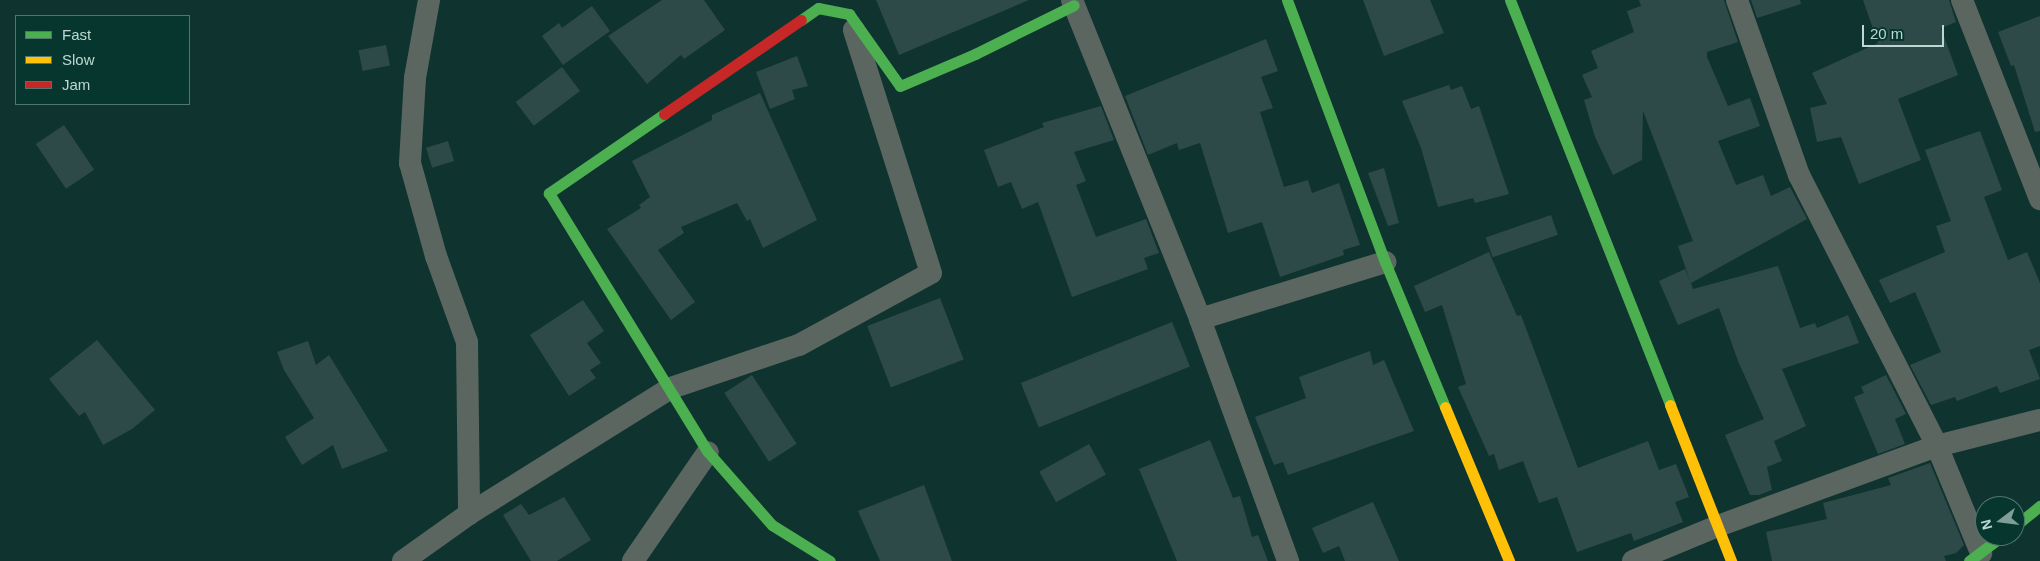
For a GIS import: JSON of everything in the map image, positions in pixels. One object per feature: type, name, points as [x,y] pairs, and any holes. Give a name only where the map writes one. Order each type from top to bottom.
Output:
[{"type":"street","points":[[429,0],[415,78],[410,163],[436,256],[467,342],[469,514]]},
{"type":"street","points":[[1287,0],[1384,262],[1509,561]]},
{"type":"street","points":[[1510,0],[1731,561]]},
{"type":"street","points":[[1737,0],[1799,175],[1937,446],[1975,557],[1989,546]]},
{"type":"street","points":[[1962,0],[2040,199]]},
{"type":"street","points":[[845,7],[900,86],[975,54],[1073,2],[1200,319],[1288,561]]},
{"type":"street","points":[[403,561],[469,514],[671,388],[799,345],[930,273],[845,7]]},
{"type":"street","points":[[830,561],[772,525],[708,452],[671,388],[549,193],[818,8],[845,7]]},
{"type":"street","points":[[1200,319],[1384,262]]},
{"type":"street","points":[[1633,561],[1718,526],[1937,446],[2040,420]]},
{"type":"street","points":[[633,561],[708,452]]},
{"type":"street","points":[[2025,518],[2040,506]]},
{"type":"building","points":[[662,0],[704,0],[725,30],[684,59],[681,55],[647,84],[608,36]]},
{"type":"building","points":[[876,0],[1029,0],[899,55]]},
{"type":"building","points":[[1363,0],[1430,0],[1444,33],[1384,56]]},
{"type":"building","points":[[1639,0],[1724,0],[1738,42],[1707,52],[1707,57],[1728,106],[1750,98],[1760,126],[1718,141],[1736,185],[1763,175],[1771,196],[1790,187],[1807,219],[1691,283],[1693,289],[1778,266],[1800,328],[1815,323],[1817,328],[1848,315],[1859,343],[1782,369],[1806,426],[1774,441],[1782,461],[1767,467],[1772,490],[1759,495],[1750,495],[1725,435],[1764,419],[1738,361],[1719,308],[1678,325],[1659,281],[1685,269],[1690,281],[1678,246],[1693,241],[1643,111],[1642,160],[1613,175],[1595,137],[1584,100],[1592,97],[1582,75],[1598,68],[1591,51],[1634,32],[1627,11],[1641,6]]},
{"type":"building","points":[[1751,0],[1800,0],[1801,4],[1757,18]]},
{"type":"building","points":[[1863,0],[1949,0],[1956,22],[1941,28],[1958,75],[1898,99],[1921,160],[1859,184],[1841,137],[1817,142],[1810,108],[1827,104],[1812,73],[1878,43]]},
{"type":"building","points":[[592,6],[610,31],[563,65],[542,36],[559,23],[562,28]]},
{"type":"building","points":[[2040,16],[2040,131],[2035,132],[2014,65],[2011,66],[1998,32]]},
{"type":"building","points":[[1266,39],[1278,71],[1261,77],[1273,108],[1260,112],[1284,187],[1308,180],[1312,193],[1339,183],[1360,245],[1343,250],[1344,255],[1280,277],[1262,222],[1228,233],[1200,143],[1179,150],[1177,143],[1148,155],[1125,96]]},
{"type":"building","points":[[386,45],[390,66],[363,71],[359,50]]},
{"type":"building","points":[[797,56],[808,86],[792,90],[795,99],[770,109],[756,72]]},
{"type":"building","points":[[562,67],[580,91],[534,126],[516,102]]},
{"type":"building","points":[[1449,85],[1451,90],[1462,86],[1471,109],[1479,106],[1509,194],[1475,203],[1473,198],[1438,207],[1421,148],[1402,101]]},
{"type":"building","points":[[760,93],[817,220],[763,248],[750,219],[747,221],[737,203],[681,227],[684,233],[658,250],[695,302],[671,320],[607,229],[641,208],[639,205],[650,197],[632,161],[712,120],[712,115]]},
{"type":"building","points":[[1101,106],[1114,140],[1074,152],[1086,181],[1076,185],[1096,237],[1146,219],[1159,253],[1144,258],[1148,269],[1072,297],[1038,202],[1022,209],[1011,182],[998,187],[984,150],[1044,127],[1042,123]]},
{"type":"building","points":[[64,125],[94,170],[66,189],[36,144]]},
{"type":"building","points":[[1980,131],[2002,190],[1984,197],[2008,260],[2027,252],[2040,283],[2040,346],[2029,350],[2040,379],[2000,393],[1997,386],[1957,401],[1955,397],[1931,405],[1910,365],[1941,352],[1915,292],[1890,303],[1879,280],[1945,252],[1936,226],[1951,221],[1925,150]]},
{"type":"building","points":[[448,141],[454,161],[432,168],[426,148]]},
{"type":"building","points":[[1384,168],[1399,223],[1388,226],[1368,173]]},
{"type":"building","points":[[1551,215],[1558,235],[1493,257],[1486,237]]},
{"type":"building","points":[[1489,252],[1517,316],[1521,315],[1578,468],[1648,441],[1659,470],[1676,464],[1689,497],[1675,502],[1683,522],[1634,541],[1631,533],[1577,552],[1557,497],[1539,503],[1523,461],[1499,470],[1494,454],[1489,456],[1458,387],[1466,384],[1442,305],[1425,312],[1414,286]]},
{"type":"building","points":[[940,298],[964,360],[891,388],[867,326]]},
{"type":"building","points":[[583,300],[604,331],[587,343],[601,363],[590,370],[596,378],[569,396],[530,335]]},
{"type":"building","points":[[1172,322],[1190,367],[1039,428],[1021,383]]},
{"type":"building","points":[[97,340],[155,410],[132,429],[103,445],[85,412],[79,416],[49,379]]},
{"type":"building","points":[[308,341],[316,365],[329,355],[388,451],[342,469],[333,445],[302,465],[285,437],[314,418],[284,370],[277,352]]},
{"type":"building","points":[[1370,351],[1373,365],[1384,360],[1414,431],[1288,475],[1283,462],[1274,465],[1255,417],[1306,398],[1299,377]]},
{"type":"building","points":[[752,375],[797,444],[769,462],[724,393]]},
{"type":"building","points":[[1886,375],[1906,414],[1895,419],[1905,444],[1878,454],[1854,397],[1864,393],[1861,387]]},
{"type":"building","points":[[1210,440],[1233,498],[1240,496],[1252,537],[1258,535],[1268,561],[1177,561],[1139,469]]},
{"type":"building","points":[[1089,444],[1106,475],[1056,502],[1039,472]]},
{"type":"building","points":[[1930,463],[1964,545],[1956,553],[1944,556],[1946,561],[1772,561],[1766,532],[1827,519],[1823,503],[1891,485],[1888,478]]},
{"type":"building","points":[[924,485],[952,561],[880,561],[858,511]]},
{"type":"building","points":[[564,497],[591,540],[557,561],[531,561],[503,515],[521,504],[529,515]]},
{"type":"building","points":[[1373,502],[1399,561],[1345,561],[1339,546],[1323,553],[1312,528]]},
{"type":"traffic: fast","points":[[1287,0],[1385,262],[1445,407]]},
{"type":"traffic: fast","points":[[1510,0],[1670,405]]},
{"type":"traffic: fast","points":[[801,20],[818,8],[849,14],[900,86],[975,54],[1074,5]]},
{"type":"traffic: fast","points":[[664,114],[549,193],[708,452],[772,525],[830,561]]},
{"type":"traffic: fast","points":[[2025,518],[2040,506]]},
{"type":"traffic: fast","points":[[1969,561],[1989,546]]},
{"type":"traffic: slow","points":[[1670,405],[1731,561]]},
{"type":"traffic: slow","points":[[1445,407],[1509,561]]},
{"type":"traffic: jam","points":[[664,114],[801,20]]}]
